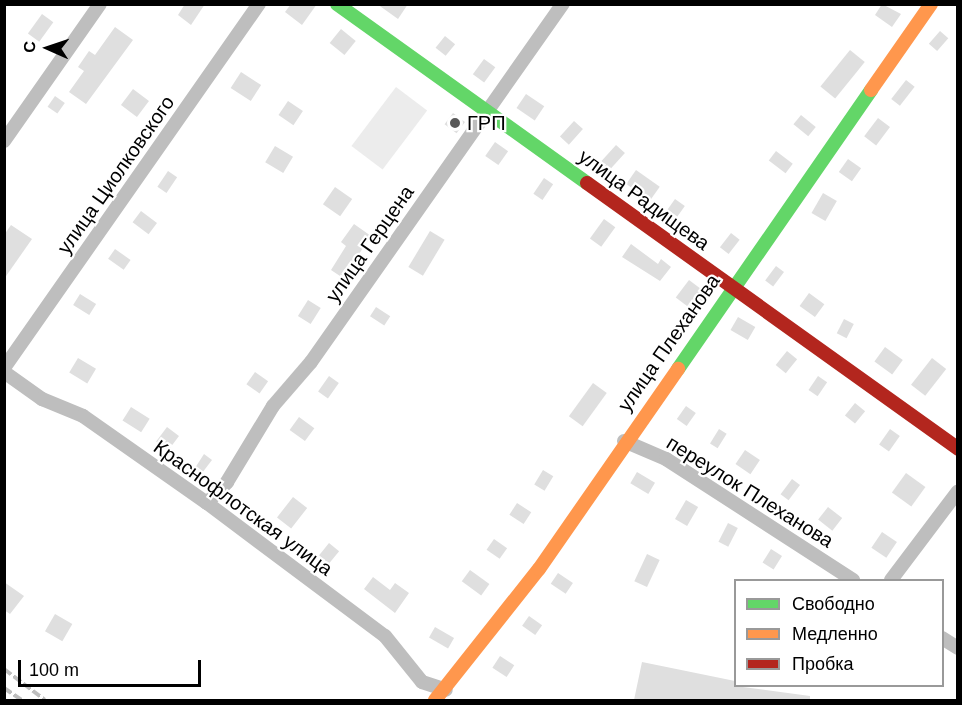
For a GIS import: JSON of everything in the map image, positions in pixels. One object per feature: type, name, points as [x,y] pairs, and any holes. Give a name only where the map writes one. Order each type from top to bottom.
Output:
[{"type":"street","points":[[4,141],[100,4]]},
{"type":"street","name":"улица Циолковского","points":[[4,370],[260,4]]},
{"type":"street","name":"улица Радищева","points":[[337,4],[957,449]]},
{"type":"street","name":"улица Герцена","points":[[207,503],[227,482],[273,406],[311,362],[563,4]]},
{"type":"street","name":"улица Плеханова","points":[[435,700],[446,690],[539,568],[624,441],[931,4]]},
{"type":"street","name":"Краснофлотская улица","points":[[4,370],[42,399],[83,416],[207,503],[385,636],[422,682],[446,690]]},
{"type":"street","name":"переулок Плеханова","points":[[624,441],[666,459],[851,579]]},
{"type":"street","points":[[892,579],[957,491]]},
{"type":"street","points":[[944,640],[957,648]]},
{"type":"shaded area","points":[[396,87],[427,110],[383,170],[351,146]]},
{"type":"building","points":[[185,4],[205,4],[191,25],[178,15]]},
{"type":"building","points":[[291,4],[317,4],[302,25],[285,12]]},
{"type":"building","points":[[377,4],[408,4],[398,19]]},
{"type":"building","points":[[882,4],[901,14],[892,27],[875,15]]},
{"type":"building","points":[[42,14],[53,22],[39,42],[28,33]]},
{"type":"building","points":[[115,27],[133,40],[86,104],[69,92],[84,71],[78,67],[89,51],[95,55]]},
{"type":"building","points":[[341,29],[356,41],[344,55],[330,43]]},
{"type":"building","points":[[940,31],[948,38],[937,51],[929,44]]},
{"type":"building","points":[[445,36],[455,44],[446,56],[436,48]]},
{"type":"building","points":[[850,50],[865,62],[835,98],[820,87]]},
{"type":"building","points":[[484,59],[495,67],[484,83],[473,74]]},
{"type":"building","points":[[241,72],[261,85],[251,101],[231,88]]},
{"type":"building","points":[[906,80],[915,87],[900,106],[891,99]]},
{"type":"building","points":[[133,89],[149,101],[137,117],[121,105]]},
{"type":"building","points":[[526,94],[544,106],[535,120],[516,108]]},
{"type":"building","points":[[55,96],[65,103],[57,114],[48,107]]},
{"type":"building","points":[[288,101],[303,111],[293,125],[278,115]]},
{"type":"building","name":"ГРП","points":[[453,113],[465,122],[457,133],[445,124]]},
{"type":"building","points":[[801,115],[816,127],[808,136],[793,124]]},
{"type":"building","points":[[878,118],[890,127],[876,145],[864,136]]},
{"type":"building","points":[[574,121],[583,129],[569,145],[560,137]]},
{"type":"building","points":[[495,142],[508,151],[498,165],[485,156]]},
{"type":"building","points":[[616,145],[625,153],[608,172],[599,164]]},
{"type":"building","points":[[275,146],[293,157],[283,173],[265,162]]},
{"type":"building","points":[[776,151],[793,164],[786,173],[769,161]]},
{"type":"building","points":[[848,159],[861,168],[852,181],[839,172]]},
{"type":"building","points":[[636,170],[660,187],[650,201],[626,184]]},
{"type":"building","points":[[168,171],[177,177],[166,193],[157,187]]},
{"type":"building","points":[[544,178],[553,184],[542,200],[533,194]]},
{"type":"building","points":[[335,187],[352,199],[340,216],[323,204]]},
{"type":"building","points":[[823,193],[837,201],[825,221],[812,213]]},
{"type":"building","points":[[675,199],[685,206],[676,219],[666,212]]},
{"type":"building","points":[[141,211],[157,223],[149,234],[133,222]]},
{"type":"building","points":[[604,219],[615,227],[601,247],[590,238]]},
{"type":"building","points":[[354,224],[371,236],[343,278],[331,270],[346,246],[341,242]]},
{"type":"building","points":[[11,225],[32,239],[4,279],[4,235]]},
{"type":"building","points":[[430,231],[445,240],[423,276],[408,267]]},
{"type":"building","points":[[731,233],[740,240],[729,254],[720,247]]},
{"type":"building","points":[[631,244],[658,264],[661,259],[671,267],[660,281],[622,257]]},
{"type":"building","points":[[115,249],[131,260],[124,270],[108,259]]},
{"type":"building","points":[[776,266],[784,272],[773,286],[765,280]]},
{"type":"building","points":[[689,280],[709,295],[696,313],[676,298]]},
{"type":"building","points":[[809,293],[824,304],[815,317],[800,306]]},
{"type":"building","points":[[80,294],[96,304],[89,315],[73,305]]},
{"type":"building","points":[[308,300],[321,308],[311,324],[298,316]]},
{"type":"building","points":[[376,307],[390,316],[384,325],[370,316]]},
{"type":"building","points":[[738,317],[755,327],[748,340],[730,330]]},
{"type":"building","points":[[844,319],[854,324],[847,338],[837,333]]},
{"type":"building","points":[[885,347],[903,360],[892,374],[874,362]]},
{"type":"building","points":[[787,351],[797,359],[786,373],[776,365]]},
{"type":"building","points":[[78,358],[96,369],[87,383],[69,373]]},
{"type":"building","points":[[932,358],[946,369],[925,396],[911,385]]},
{"type":"building","points":[[255,372],[268,381],[260,393],[246,384]]},
{"type":"building","points":[[329,376],[339,383],[328,398],[318,392]]},
{"type":"building","points":[[818,376],[827,382],[818,396],[808,390]]},
{"type":"building","points":[[593,383],[607,393],[583,426],[569,416]]},
{"type":"building","points":[[855,403],[865,411],[855,424],[845,415]]},
{"type":"building","points":[[686,406],[696,413],[687,426],[677,419]]},
{"type":"building","points":[[131,407],[150,419],[141,432],[123,421]]},
{"type":"building","points":[[299,417],[314,428],[305,441],[290,430]]},
{"type":"building","points":[[167,427],[179,436],[168,450],[156,441]]},
{"type":"building","points":[[719,429],[727,434],[718,448],[710,443]]},
{"type":"building","points":[[890,429],[900,436],[889,451],[879,445]]},
{"type":"building","points":[[745,450],[760,460],[750,474],[735,464]]},
{"type":"building","points":[[204,454],[212,460],[202,473],[195,468]]},
{"type":"building","points":[[543,470],[553,476],[545,491],[534,485]]},
{"type":"building","points":[[637,472],[655,483],[648,494],[630,483]]},
{"type":"building","points":[[906,473],[925,487],[911,507],[892,492]]},
{"type":"building","points":[[792,479],[800,485],[789,500],[781,494]]},
{"type":"building","points":[[293,497],[307,508],[291,529],[277,517]]},
{"type":"building","points":[[686,500],[698,507],[687,526],[675,519]]},
{"type":"building","points":[[517,503],[531,512],[524,524],[509,515]]},
{"type":"building","points":[[828,507],[842,518],[832,531],[818,520]]},
{"type":"building","points":[[728,523],[738,528],[728,547],[718,542]]},
{"type":"building","points":[[882,532],[897,542],[886,558],[871,548]]},
{"type":"building","points":[[494,539],[507,548],[500,559],[487,550]]},
{"type":"building","points":[[329,543],[339,551],[329,564],[319,555]]},
{"type":"building","points":[[771,549],[782,556],[774,569],[763,563]]},
{"type":"building","points":[[647,554],[660,560],[647,587],[634,581]]},
{"type":"building","points":[[470,570],[489,584],[481,595],[462,581]]},
{"type":"building","points":[[558,573],[573,583],[566,594],[551,584]]},
{"type":"building","points":[[373,577],[390,590],[395,583],[409,593],[395,613],[364,589]]},
{"type":"building","points":[[4,582],[24,596],[10,614],[4,610]]},
{"type":"building","points":[[55,614],[72,624],[62,641],[45,631]]},
{"type":"building","points":[[529,616],[542,625],[535,635],[522,626]]},
{"type":"building","points":[[435,627],[454,638],[448,648],[429,637]]},
{"type":"building","points":[[500,656],[514,665],[507,677],[492,668]]},
{"type":"building","points":[[642,662],[734,681],[734,687],[810,696],[810,700],[634,700]]},
{"type":"railway","points":[[4,669],[45,700]]},
{"type":"railway","points":[[4,688],[22,700]]},
{"type":"traffic: fast","points":[[337,4],[587,183]]},
{"type":"traffic: fast","points":[[678,369],[871,90]]},
{"type":"traffic: slow","points":[[871,90],[931,4]]},
{"type":"traffic: slow","points":[[435,700],[539,569],[678,369]]},
{"type":"traffic: jam","points":[[587,183],[958,449]]},
{"type":"place","name":"ГРП","points":[[455,123]]}]
